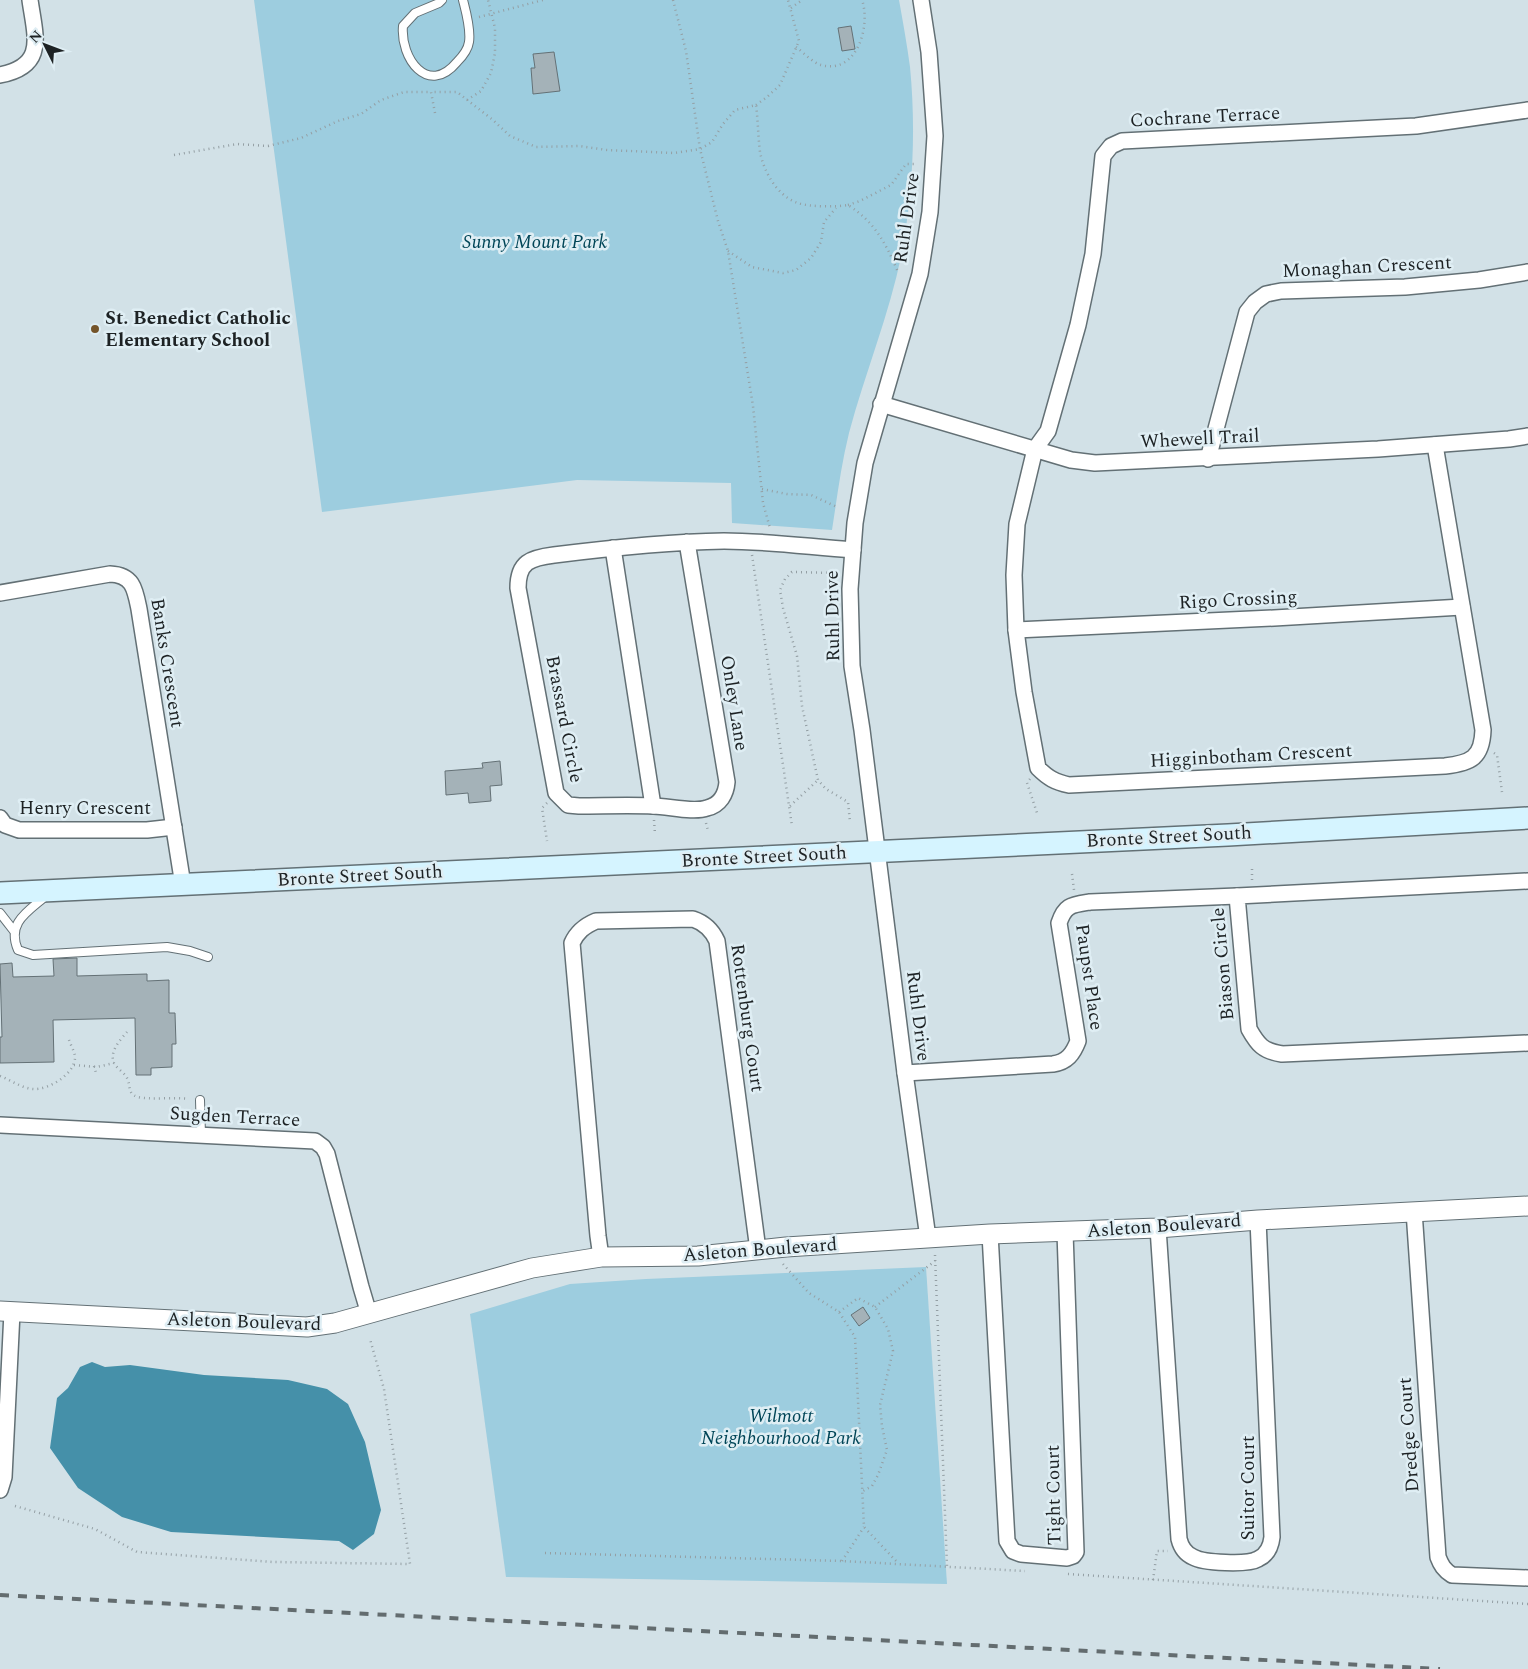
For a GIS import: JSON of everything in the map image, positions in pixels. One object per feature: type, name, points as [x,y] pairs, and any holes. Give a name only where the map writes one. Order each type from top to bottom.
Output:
[{"type":"main road","name":"Bronte Street South","points":[[0,893],[1228,835],[1528,818]]},
{"type":"street","points":[[0,75],[9,73],[29,62],[35,52],[36,38],[30,0]]},
{"type":"street","name":"Ruhl Drive","points":[[921,0],[929,52],[935,136],[930,212],[920,274],[865,463],[858,496],[851,574],[852,666],[862,730],[905,1072],[932,1238]]},
{"type":"street","name":"Cochrane Terrace","points":[[1035,449],[1048,431],[1078,326],[1093,254],[1103,156],[1111,146],[1122,141],[1416,126],[1528,110]]},
{"type":"street","name":"Monaghan Crescent","points":[[1208,459],[1247,312],[1255,302],[1266,294],[1300,290],[1404,287],[1479,280],[1528,272]]},
{"type":"street","name":"Whewell Trail","points":[[881,404],[1071,460],[1095,463],[1208,459],[1435,445],[1528,436]]},
{"type":"street","points":[[1435,445],[1483,730],[1482,745]]},
{"type":"street","points":[[1035,449],[1017,524],[1014,575],[1016,630],[1024,692],[1038,768]]},
{"type":"street","name":"Brassard Circle","points":[[653,806],[568,805],[556,793],[518,588],[518,576],[525,563],[538,557],[687,542],[726,541],[853,550]]},
{"type":"street","name":"Onley Lane","points":[[653,806],[708,808],[719,802],[726,792],[725,772],[687,542]]},
{"type":"street","points":[[613,548],[653,806]]},
{"type":"street","name":"Banks Crescent","points":[[0,593],[110,574],[125,577],[133,586],[139,609],[183,885]]},
{"type":"street","name":"Rigo Crossing","points":[[1016,630],[1462,607]]},
{"type":"street","name":"Higginbotham Crescent","points":[[1038,768],[1054,781],[1069,785],[1445,766],[1464,764],[1476,756],[1482,745]]},
{"type":"street","name":"Henry Crescent","points":[[0,818],[5,825],[11,828],[28,831],[146,830],[174,827]]},
{"type":"street","name":"Biason Circle","points":[[1528,881],[1237,896],[1249,1028],[1256,1041],[1268,1052],[1282,1054],[1528,1043]]},
{"type":"street","name":"Paupst Place","points":[[905,1072],[1053,1064],[1069,1057],[1078,1041],[1058,924],[1062,913],[1069,906],[1090,902],[1237,896]]},
{"type":"street","name":"Rottenburg Court","points":[[601,1257],[572,943],[575,936],[585,925],[596,921],[693,920],[703,923],[714,934],[717,941],[763,1249]]},
{"type":"street","name":"Sugden Terrace","points":[[0,1125],[315,1141],[323,1148],[330,1166],[369,1314]]},
{"type":"street","name":"Asleton Boulevard","points":[[6,1311],[307,1327],[335,1323],[532,1268],[601,1257],[698,1256],[763,1249],[990,1234],[1158,1228],[1258,1220],[1528,1206]]},
{"type":"street","name":"Dredge Court","points":[[1414,1211],[1438,1557],[1445,1570],[1452,1574],[1528,1578]]},
{"type":"street","name":"Suitor Court","points":[[1184,1550],[1200,1560],[1248,1562],[1264,1556],[1271,1543],[1258,1220]]},
{"type":"street","points":[[1158,1228],[1179,1539],[1184,1550]]},
{"type":"street","name":"Tight Court","points":[[990,1234],[1007,1541],[1013,1550],[1021,1554],[1067,1558],[1073,1556],[1076,1552],[1065,1232]]},
{"type":"street","points":[[0,1490],[4,1477],[6,1311]]},
{"type":"lane","points":[[442,0],[415,13],[404,26],[403,43],[407,55],[420,72],[428,75],[444,74],[453,67],[469,43],[462,0]]},
{"type":"lane","points":[[52,890],[19,920],[14,931],[14,940],[18,950],[33,955],[167,947],[190,951],[208,957]]},
{"type":"lane","points":[[0,913],[14,931]]},
{"type":"lane","points":[[200,1100],[201,1135]]},
{"type":"path","points":[[466,100],[481,91],[491,73],[495,53],[495,28],[488,0]]},
{"type":"path","points":[[466,20],[543,0]]},
{"type":"path","points":[[673,0],[686,51],[700,149],[718,221],[728,251],[753,406],[763,502],[770,523],[772,544]]},
{"type":"path","points":[[174,154],[237,144],[268,146],[301,138],[338,121],[361,114],[381,100],[404,92],[457,92],[510,136],[536,146],[579,146],[607,150],[674,153],[700,149],[712,142],[723,124],[735,110],[756,105],[768,97],[780,85],[799,41],[788,0]]},
{"type":"path","points":[[791,8],[802,0]]},
{"type":"path","points":[[796,47],[820,65],[833,66],[842,63],[859,46],[865,25],[862,0]]},
{"type":"path","points":[[431,92],[434,112]]},
{"type":"path","points":[[756,105],[760,152],[767,172],[778,191],[798,203],[836,207],[860,201],[891,184],[906,164],[914,164]]},
{"type":"path","points":[[848,205],[858,211],[884,240],[898,272]]},
{"type":"path","points":[[728,251],[752,268],[783,274],[796,270],[811,258],[821,242],[824,222],[836,207]]},
{"type":"path","points":[[762,489],[787,494],[811,495],[837,507]]},
{"type":"path","points":[[752,543],[752,554],[792,826]]},
{"type":"path","points":[[850,822],[848,802],[826,790],[818,780],[802,706],[797,656],[783,608],[780,590],[785,579],[792,572],[851,574]]},
{"type":"path","points":[[1482,745],[1497,756],[1502,792]]},
{"type":"path","points":[[1037,813],[1027,783],[1038,768]]},
{"type":"path","points":[[789,806],[818,780]]},
{"type":"path","points":[[547,841],[542,808],[556,793]]},
{"type":"path","points":[[126,1032],[117,1043],[113,1054],[114,1063],[128,1079],[129,1090],[132,1094],[139,1098],[176,1097],[200,1100]]},
{"type":"path","points":[[0,1076],[26,1087],[42,1089],[51,1086],[66,1075],[74,1065],[75,1053],[69,1040]]},
{"type":"path","points":[[74,1065],[97,1066],[114,1063]]},
{"type":"path","points":[[94,1066],[96,1073]]},
{"type":"path","points":[[932,1238],[935,1261],[947,1566]]},
{"type":"path","points":[[763,1249],[810,1293],[839,1312],[855,1337],[864,1527],[842,1560]]},
{"type":"path","points":[[875,1307],[935,1261]]},
{"type":"path","points":[[839,1312],[858,1298],[875,1307],[888,1329],[894,1351],[880,1404],[887,1450],[872,1486],[863,1492]]},
{"type":"path","points":[[15,1506],[95,1529],[137,1552],[273,1562],[410,1564],[384,1390],[370,1339]]},
{"type":"path","points":[[864,1527],[898,1563]]},
{"type":"path","points":[[1154,1580],[1157,1551],[1184,1550]]},
{"type":"path","points":[[545,1553],[842,1560],[1026,1571]]},
{"type":"path","points":[[1065,1574],[1528,1604]]},
{"type":"green space","name":"Sunny Mount Park","points":[[254,0],[899,0],[912,90],[913,137],[909,206],[897,275],[849,433],[841,469],[832,530],[732,523],[731,483],[577,480],[322,512]]},
{"type":"green space","name":"Wilmott Neighbourhood Park","points":[[926,1267],[947,1584],[506,1577],[470,1314],[570,1284]]},
{"type":"shaded area","points":[[92,1362],[105,1367],[130,1365],[204,1375],[288,1380],[327,1389],[348,1404],[365,1442],[381,1510],[374,1534],[353,1550],[339,1541],[171,1532],[122,1517],[78,1488],[50,1448],[57,1398],[68,1388],[80,1367]]},
{"type":"building","points":[[851,26],[855,49],[842,51],[838,28]]},
{"type":"building","points":[[554,52],[560,91],[533,94],[531,68],[535,68],[533,54]]},
{"type":"building","points":[[500,761],[502,785],[490,786],[491,801],[469,803],[468,793],[446,795],[445,771],[483,768],[482,763]]},
{"type":"building","points":[[77,958],[77,976],[147,974],[147,981],[169,980],[169,1013],[175,1013],[176,1044],[172,1044],[172,1067],[151,1068],[151,1075],[136,1075],[135,1018],[53,1020],[54,1062],[0,1063],[0,1037],[2,1037],[0,964],[12,963],[13,977],[54,976],[53,959]]},
{"type":"building","points":[[863,1307],[870,1318],[859,1326],[851,1315]]},
{"type":"railway","points":[[0,1595],[1440,1669]]},
{"type":"place","name":"St. Benedict Catholic Elementary School","points":[[95,329]]}]
